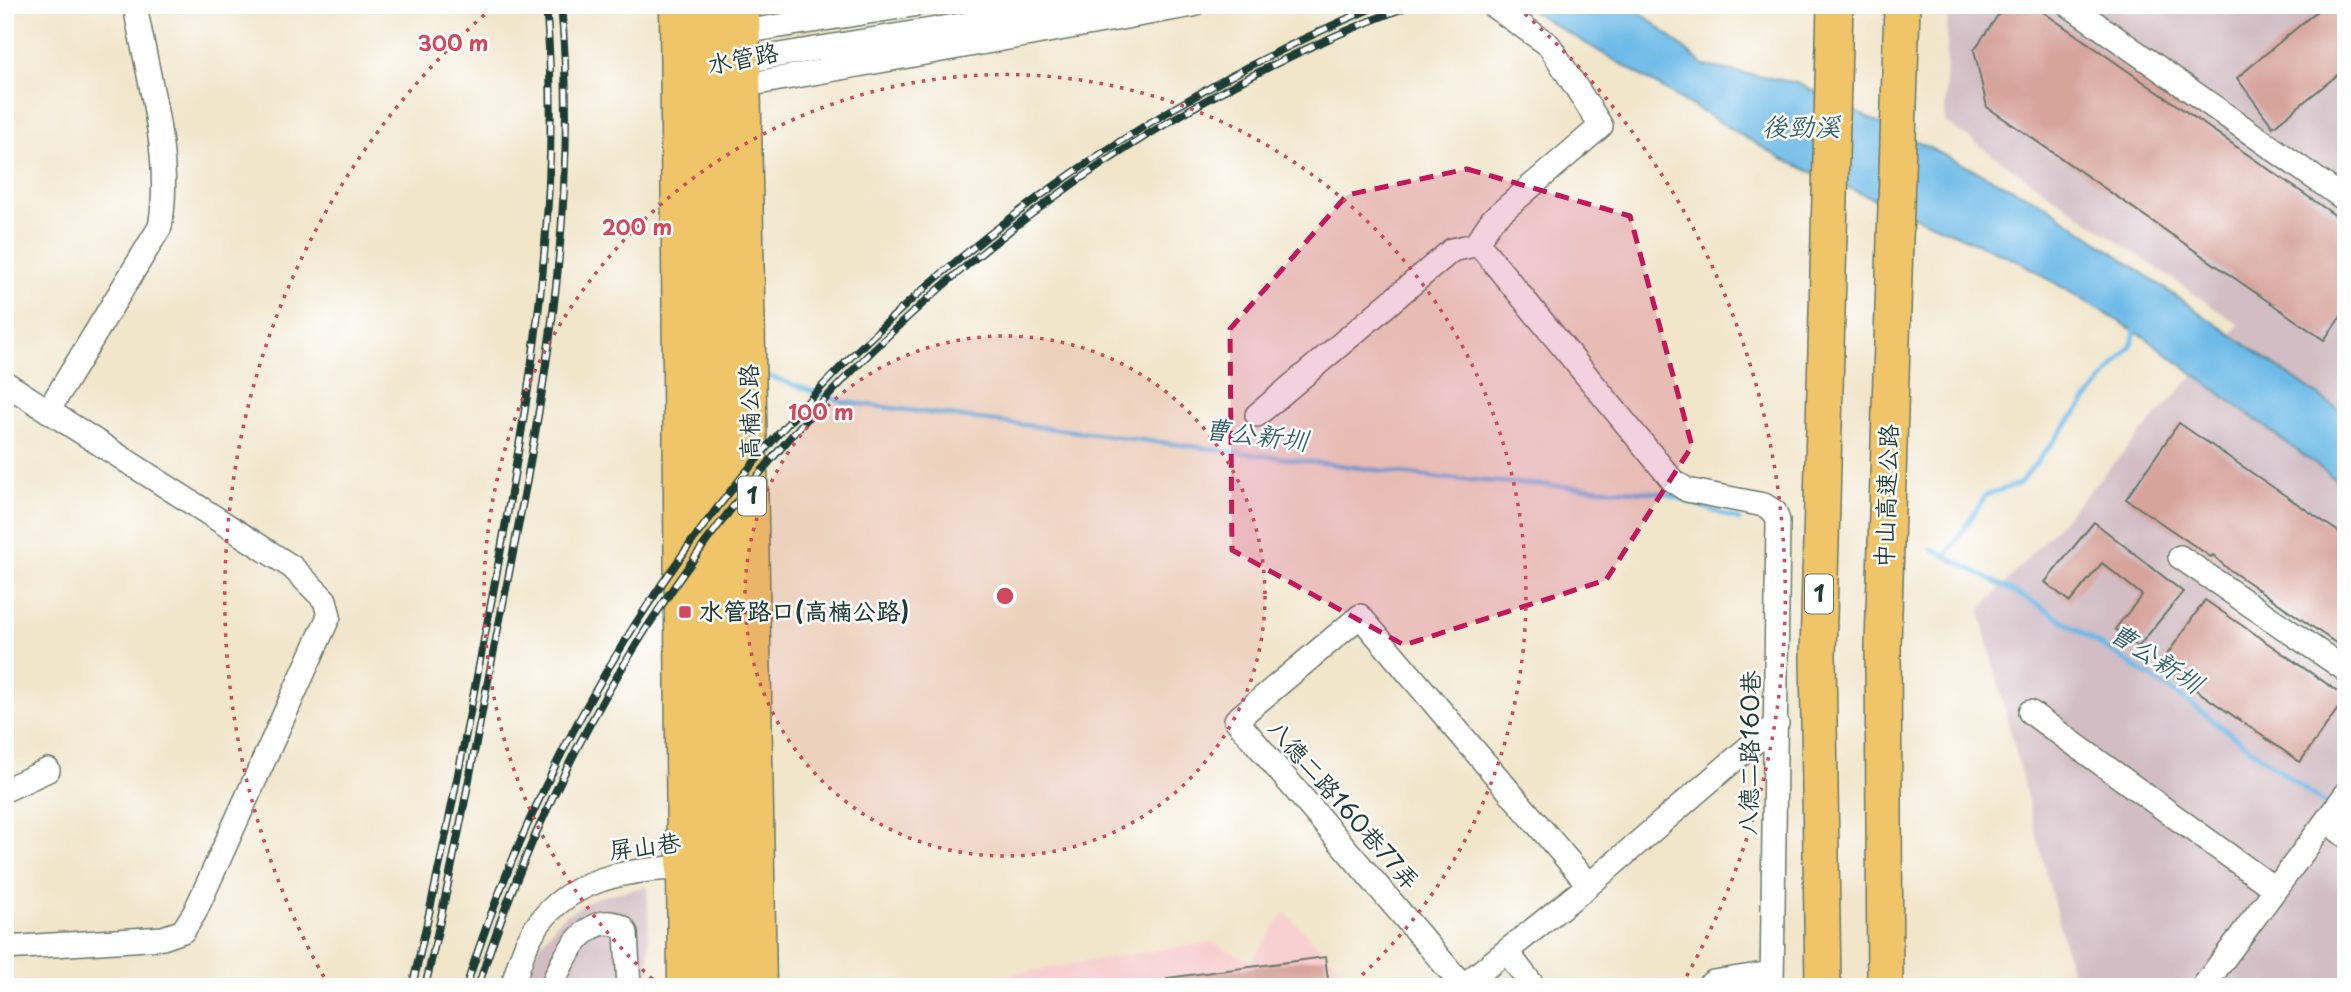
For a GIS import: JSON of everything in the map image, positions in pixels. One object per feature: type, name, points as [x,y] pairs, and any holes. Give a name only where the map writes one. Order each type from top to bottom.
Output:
[{"type":"highway","name":"1","points":[[1823,987],[1818,656],[1835,5]]},
{"type":"highway","name":"中山高速公路","points":[[1885,987],[1883,646],[1902,5]]},
{"type":"main road","name":"高楠公路","points":[[716,39],[719,867],[733,987]]},
{"type":"main road","name":"高楠公路","points":[[705,987],[719,867],[716,39]]},
{"type":"main road","name":"高楠公路","points":[[683,987],[719,867]]},
{"type":"main road","name":"高楠公路","points":[[719,867],[761,987]]},
{"type":"street","points":[[48,411],[160,227],[164,203],[164,170],[135,5]]},
{"type":"street","name":"水管路","points":[[716,39],[913,5]]},
{"type":"street","name":"水管路","points":[[716,39],[1083,5]]},
{"type":"street","name":"水管路","points":[[716,39],[1193,5]]},
{"type":"street","points":[[1257,415],[1452,250],[1479,244],[1477,242],[1492,220],[1601,126],[1549,45],[1492,5]]},
{"type":"street","points":[[2069,5],[2346,200]]},
{"type":"street","name":"八德二路160巷","points":[[1479,244],[1673,481],[1687,490],[1764,505],[1774,512],[1778,521],[1772,980]]},
{"type":"street","points":[[5,383],[292,567],[325,600],[329,616],[195,912],[183,931],[163,938],[5,948]]},
{"type":"street","points":[[2180,556],[2346,670]]},
{"type":"street","name":"八德二路160巷77弄","points":[[1589,885],[1360,616],[1236,720],[1463,986],[1589,885],[1777,723]]},
{"type":"street","points":[[2029,712],[2275,889]]},
{"type":"street","points":[[5,790],[48,770]]},
{"type":"street","points":[[2203,987],[2335,809]]},
{"type":"street","points":[[2335,809],[2346,836]]},
{"type":"street","name":"屏山巷","points":[[512,987],[527,942],[551,909],[569,894],[607,876],[719,867]]},
{"type":"street","points":[[552,987],[563,961],[576,942],[590,929],[610,923],[622,927],[626,933],[628,987]]},
{"type":"street","points":[[1507,951],[1534,987]]},
{"type":"street","points":[[1706,987],[1713,982],[1772,980]]},
{"type":"highlighted area","points":[[1467,169],[1630,216],[1692,446],[1606,580],[1404,645],[1232,550],[1230,329],[1347,195]]},
{"type":"shaded area","points":[[1948,5],[2346,5],[2346,987],[2075,987],[1980,611],[2239,325],[1945,122]]},
{"type":"shaded area","points":[[648,886],[649,987],[525,987],[537,949],[561,918],[595,898]]},
{"type":"shaded area","points":[[1285,913],[1360,987],[928,987],[1211,942],[1251,961]]},
{"type":"water","name":"後勁溪","points":[[1521,5],[1632,5],[1705,66],[1797,83],[2044,204],[2346,415],[2346,487],[2143,336],[2020,262],[1784,160]]},
{"type":"building","points":[[2005,5],[2033,5],[2346,223],[2346,309],[2324,340],[1987,107],[1974,50]]},
{"type":"building","points":[[2324,5],[2346,5],[2346,68],[2273,127],[2237,78]]},
{"type":"building","points":[[2179,423],[2346,537],[2346,650],[2227,568],[2213,555],[2211,557],[2126,499]]},
{"type":"building","points":[[2094,522],[2183,592],[2138,647],[2115,629],[2142,595],[2102,563],[2070,602],[2045,582]]},
{"type":"building","points":[[2205,600],[2346,697],[2300,762],[2160,665]]},
{"type":"building","points":[[1325,957],[1329,987],[1168,987],[1167,978]]},
{"type":"waterway","points":[[1946,556],[1986,495],[2019,484],[2132,344],[2136,327]]},
{"type":"waterway","name":"曹公新圳","points":[[768,376],[844,402],[1440,478],[1664,493],[1739,520]]},
{"type":"waterway","name":"曹公新圳","points":[[1932,549],[2037,604],[2180,696],[2329,807]]},
{"type":"railway","points":[[412,987],[473,696],[530,378],[546,229],[550,154],[546,5]]},
{"type":"railway","points":[[425,987],[454,855],[527,479],[552,321],[565,163],[566,84],[561,5]]},
{"type":"railway","points":[[466,987],[528,823],[608,669],[703,526],[813,396],[937,277],[1073,172],[1221,81],[1379,5]]},
{"type":"railway","points":[[478,987],[540,824],[621,669],[720,524],[833,391],[961,270],[1101,165],[1251,76],[1411,5]]},
{"type":"place","name":"水管路口(高楠公路)","points":[[685,612]]}]
